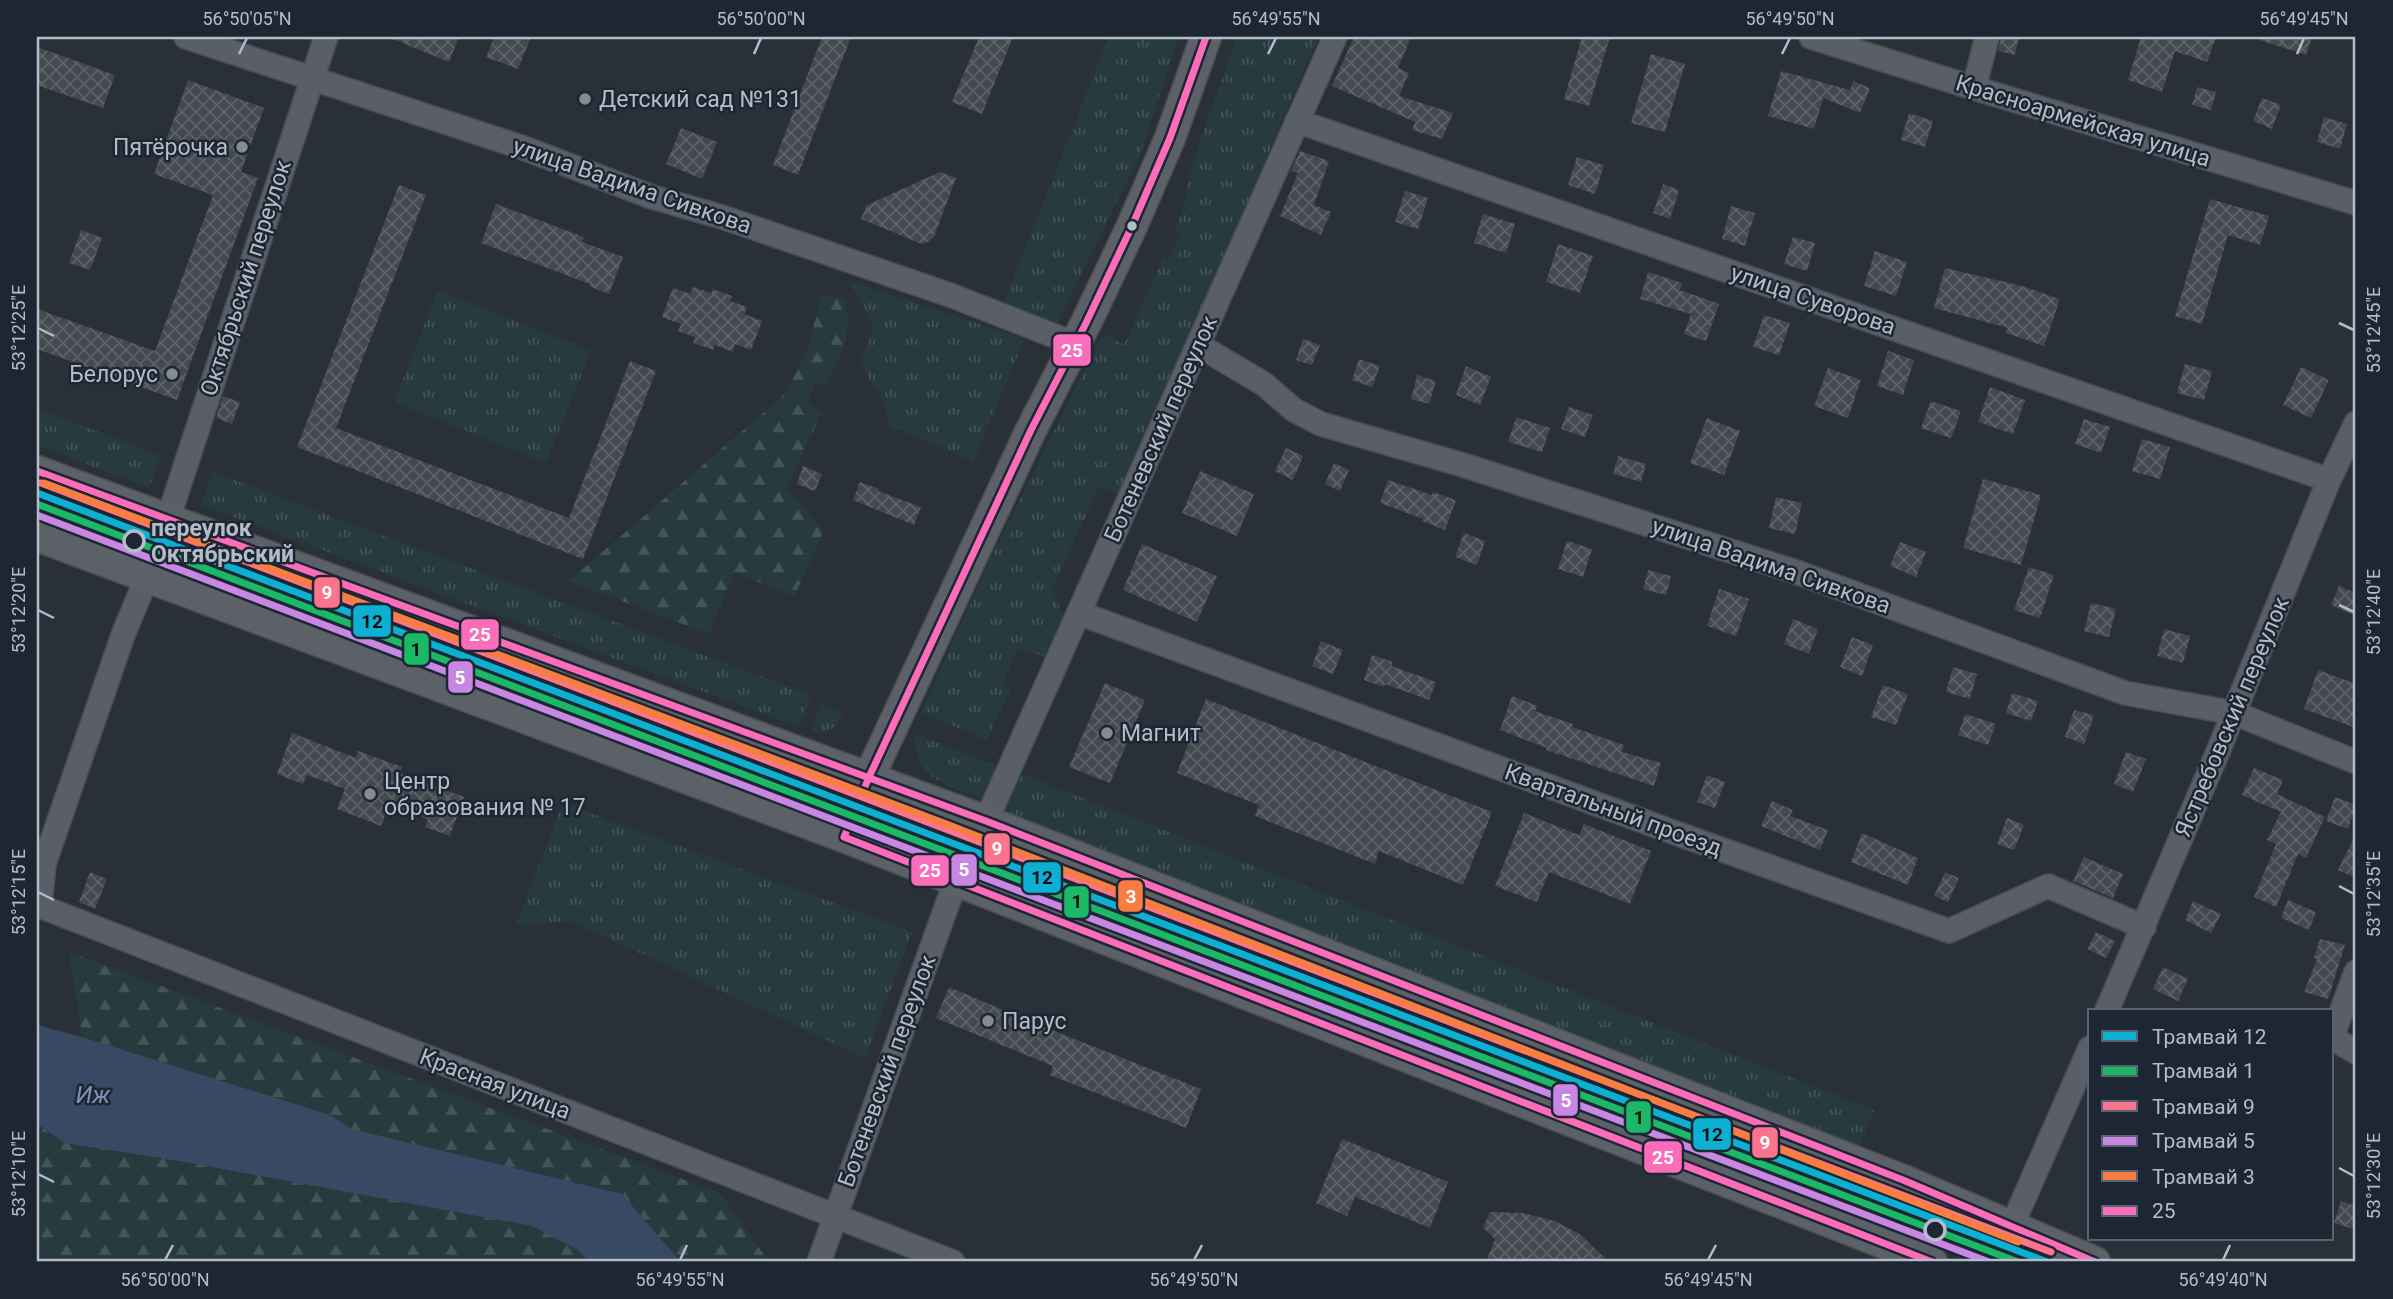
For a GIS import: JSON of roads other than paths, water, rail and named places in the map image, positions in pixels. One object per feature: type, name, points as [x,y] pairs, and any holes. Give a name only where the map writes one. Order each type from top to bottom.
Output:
[{"type":"main road","points":[[844,837],[869,777],[1031,430],[1132,226],[1170,138],[1206,37]]},
{"type":"main road","points":[[37,471],[986,821],[1903,1180],[2095,1262]]},
{"type":"main road","points":[[37,536],[844,837],[1932,1262]]},
{"type":"street","name":"улица Вадима Сивкова","points":[[186,37],[521,147],[653,197],[722,217],[950,295],[1075,344]]},
{"type":"street","name":"Октябрьский переулок","points":[[168,519],[326,37]]},
{"type":"street","name":"Ботеневский переулок","points":[[986,821],[1335,37]]},
{"type":"street","name":"Красноармейская улица","points":[[1811,37],[2356,203]]},
{"type":"street","points":[[1974,88],[1987,37]]},
{"type":"street","name":"улица Суворова","points":[[1297,121],[2329,480]]},
{"type":"street","name":"улица Вадима Сивкова","points":[[1198,345],[1264,384],[1294,410],[1321,424],[1463,465],[1799,573],[2125,693],[2234,713],[2356,762]]},
{"type":"street","name":"Ястребовский переулок","points":[[2107,1009],[2234,713],[2329,480],[2356,423]]},
{"type":"street","points":[[38,905],[44,864],[123,635],[148,577]]},
{"type":"street","name":"Квартальный проезд","points":[[1079,613],[1949,931],[2048,886],[2144,927]]},
{"type":"street","name":"Ботеневский переулок","points":[[819,1262],[956,880]]},
{"type":"street","name":"Красная улица","points":[[38,905],[953,1262]]},
{"type":"street","points":[[2334,1032],[2356,972]]},
{"type":"street","points":[[2334,1038],[2356,1052]]},
{"type":"street","points":[[1996,1262],[2088,1053]]},
{"type":"water","name":"Иж","points":[[37,1025],[330,1115],[352,1129],[622,1194],[681,1262],[589,1262],[578,1250],[532,1226],[179,1161],[65,1143],[37,1124]]},
{"type":"tram line","name":"9","points":[[41,483],[2051,1252]]},
{"type":"tram line","name":"3","points":[[44,483],[949,825],[2018,1242]]},
{"type":"tram line","name":"12","points":[[37,493],[2047,1262]]},
{"type":"tram line","name":"1","points":[[37,504],[2018,1262]]},
{"type":"tram line","name":"5","points":[[37,515],[1989,1262]]},
{"type":"place","name":"Детский сад №131","points":[[585,99]]},
{"type":"place","name":"Пятёрочка","points":[[242,147]]},
{"type":"place","name":"Белорус","points":[[172,374]]},
{"type":"place","name":"переулок Октябрьский","points":[[134,541]]},
{"type":"place","name":"Магнит","points":[[1107,733]]},
{"type":"place","name":"Центр образования № 17","points":[[370,794]]},
{"type":"place","name":"Парус","points":[[988,1021]]}]
